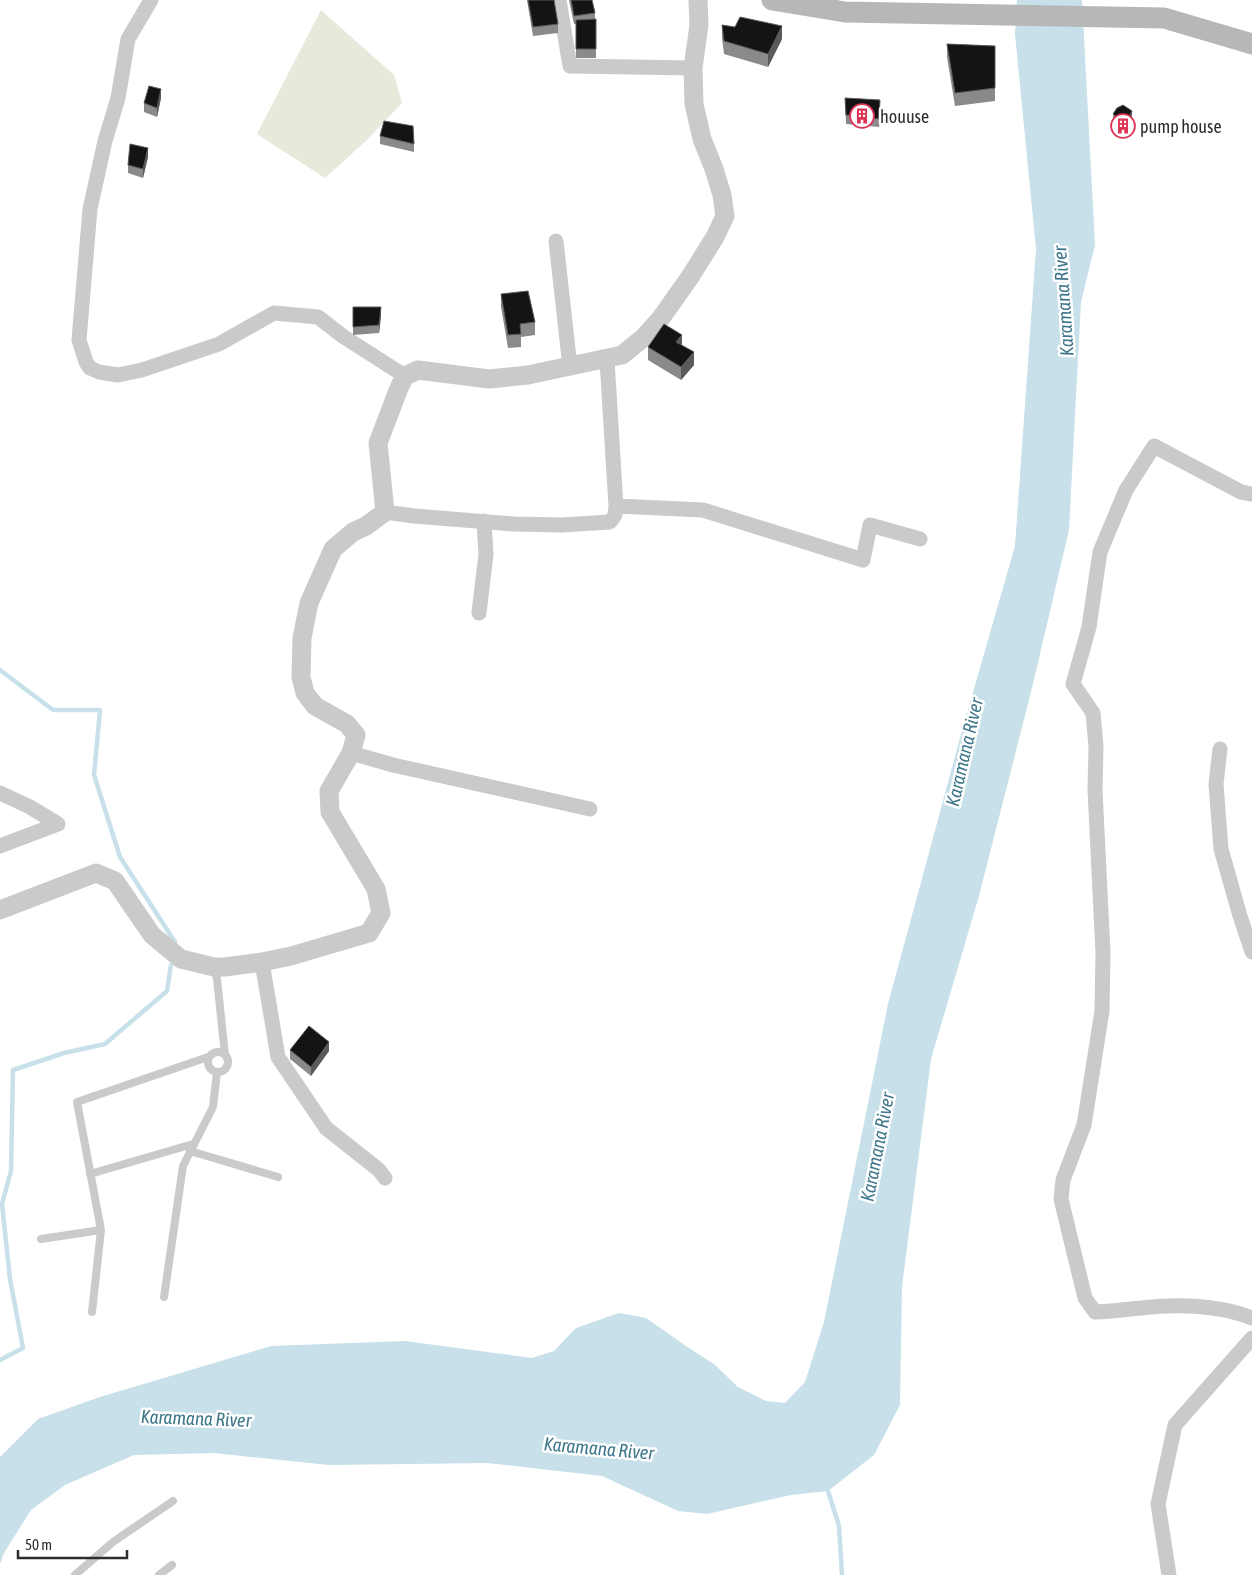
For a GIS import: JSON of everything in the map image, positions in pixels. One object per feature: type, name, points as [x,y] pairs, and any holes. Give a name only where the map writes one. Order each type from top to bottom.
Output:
[{"type":"main road","points":[[772,0],[845,12],[1164,18],[1252,44]]},
{"type":"street","points":[[151,0],[128,40],[118,98],[105,141],[90,209],[79,340],[86,362],[90,368],[118,375],[142,370],[219,344],[274,313],[318,317],[344,337],[405,376]]},
{"type":"street","points":[[559,0],[570,66],[693,68]]},
{"type":"street","points":[[385,512],[378,444],[405,376],[418,370],[489,379],[528,376],[607,360],[622,355],[643,338],[661,318],[715,237],[725,216],[722,195],[702,139],[694,104],[693,68],[699,25],[698,0]]},
{"type":"street","points":[[556,241],[570,367]]},
{"type":"street","points":[[0,910],[96,873],[115,881],[152,935],[181,959],[214,967],[262,962],[292,956],[369,933],[381,913],[376,889],[330,812],[329,791],[351,753],[356,735],[347,724],[315,706],[305,693],[300,677],[302,638],[310,603],[333,549],[353,532],[366,526],[385,512],[414,516],[562,525],[610,522],[615,514],[616,506],[607,360]]},
{"type":"street","points":[[1252,494],[1241,492],[1154,446],[1126,490],[1100,552],[1089,627],[1073,684],[1093,713],[1096,746],[1095,790],[1103,953],[1102,1011],[1084,1126],[1064,1180],[1061,1199],[1085,1298],[1095,1312],[1114,1312],[1142,1308],[1204,1307],[1239,1313],[1252,1318]]},
{"type":"street","points":[[616,506],[703,510],[863,560],[870,525],[920,539]]},
{"type":"street","points":[[479,613],[486,554],[484,521]]},
{"type":"street","points":[[1220,749],[1216,784],[1221,849],[1252,952]]},
{"type":"street","points":[[351,753],[393,765],[590,808]]},
{"type":"street","points":[[0,792],[58,824],[0,846]]},
{"type":"street","points":[[262,962],[278,1057],[326,1128],[379,1170],[386,1178]]},
{"type":"street","points":[[1169,1575],[1158,1504],[1175,1425],[1252,1338]]},
{"type":"lane","points":[[208,1057],[209,1067],[217,1072],[224,1070],[228,1065],[228,1058],[225,1055],[214,967]]},
{"type":"lane","points":[[92,1312],[100,1230],[77,1102],[208,1057],[216,1051],[225,1055]]},
{"type":"lane","points":[[164,1297],[183,1166],[212,1107],[217,1072]]},
{"type":"lane","points":[[90,1174],[192,1147],[278,1177]]},
{"type":"lane","points":[[41,1239],[100,1230]]},
{"type":"lane","points":[[75,1575],[113,1542],[173,1501]]},
{"type":"lane","points":[[159,1575],[172,1565]]},
{"type":"shaded area","points":[[321,10],[394,75],[402,103],[367,140],[325,178],[257,134]]},
{"type":"water","name":"Karamana River","points":[[1017,0],[1082,0],[1095,245],[1081,302],[1069,530],[1033,684],[979,896],[931,1059],[902,1287],[900,1405],[874,1455],[828,1491],[791,1495],[707,1514],[678,1511],[602,1476],[487,1463],[329,1465],[213,1453],[134,1455],[65,1485],[31,1510],[4,1553],[0,1564],[0,1457],[38,1419],[100,1397],[271,1346],[405,1341],[532,1358],[554,1351],[576,1328],[619,1313],[646,1318],[714,1364],[738,1387],[766,1401],[785,1403],[805,1382],[824,1322],[888,1004],[963,727],[1015,546],[1036,249],[1015,34]]},
{"type":"building","points":[[528,0],[554,0],[558,24],[533,27]]},
{"type":"building","points":[[571,0],[592,0],[595,13],[574,16]]},
{"type":"building","points":[[740,17],[782,26],[768,54],[724,41],[722,25],[735,27]]},
{"type":"building","points":[[596,19],[596,49],[576,49],[576,20]]},
{"type":"building","points":[[947,44],[995,46],[995,88],[955,93]]},
{"type":"building","points":[[149,86],[161,89],[157,108],[144,103]]},
{"type":"building","points":[[845,98],[880,100],[879,119],[846,115]]},
{"type":"building","points":[[1123,105],[1132,111],[1128,119],[1121,121],[1113,114],[1117,108]]},
{"type":"building","points":[[384,121],[413,126],[414,144],[380,136]]},
{"type":"building","points":[[130,144],[148,148],[143,169],[128,165]]},
{"type":"building","points":[[528,291],[535,322],[520,324],[521,334],[508,335],[501,294]]},
{"type":"building","points":[[353,307],[381,307],[379,325],[353,327]]},
{"type":"building","points":[[664,324],[682,335],[676,342],[694,352],[681,367],[648,347]]},
{"type":"building","points":[[309,1026],[329,1042],[311,1067],[290,1050]]},
{"type":"waterway","points":[[0,670],[53,710],[100,710],[94,775],[120,857],[175,942]]},
{"type":"waterway","points":[[0,1360],[23,1348],[10,1279],[2,1204],[11,1171],[13,1070],[64,1053],[105,1044],[167,991],[171,965]]},
{"type":"waterway","points":[[828,1491],[839,1526],[842,1575]]},
{"type":"place","name":"houuse","points":[[862,116]]},
{"type":"place","name":"pump house","points":[[1123,126]]}]
